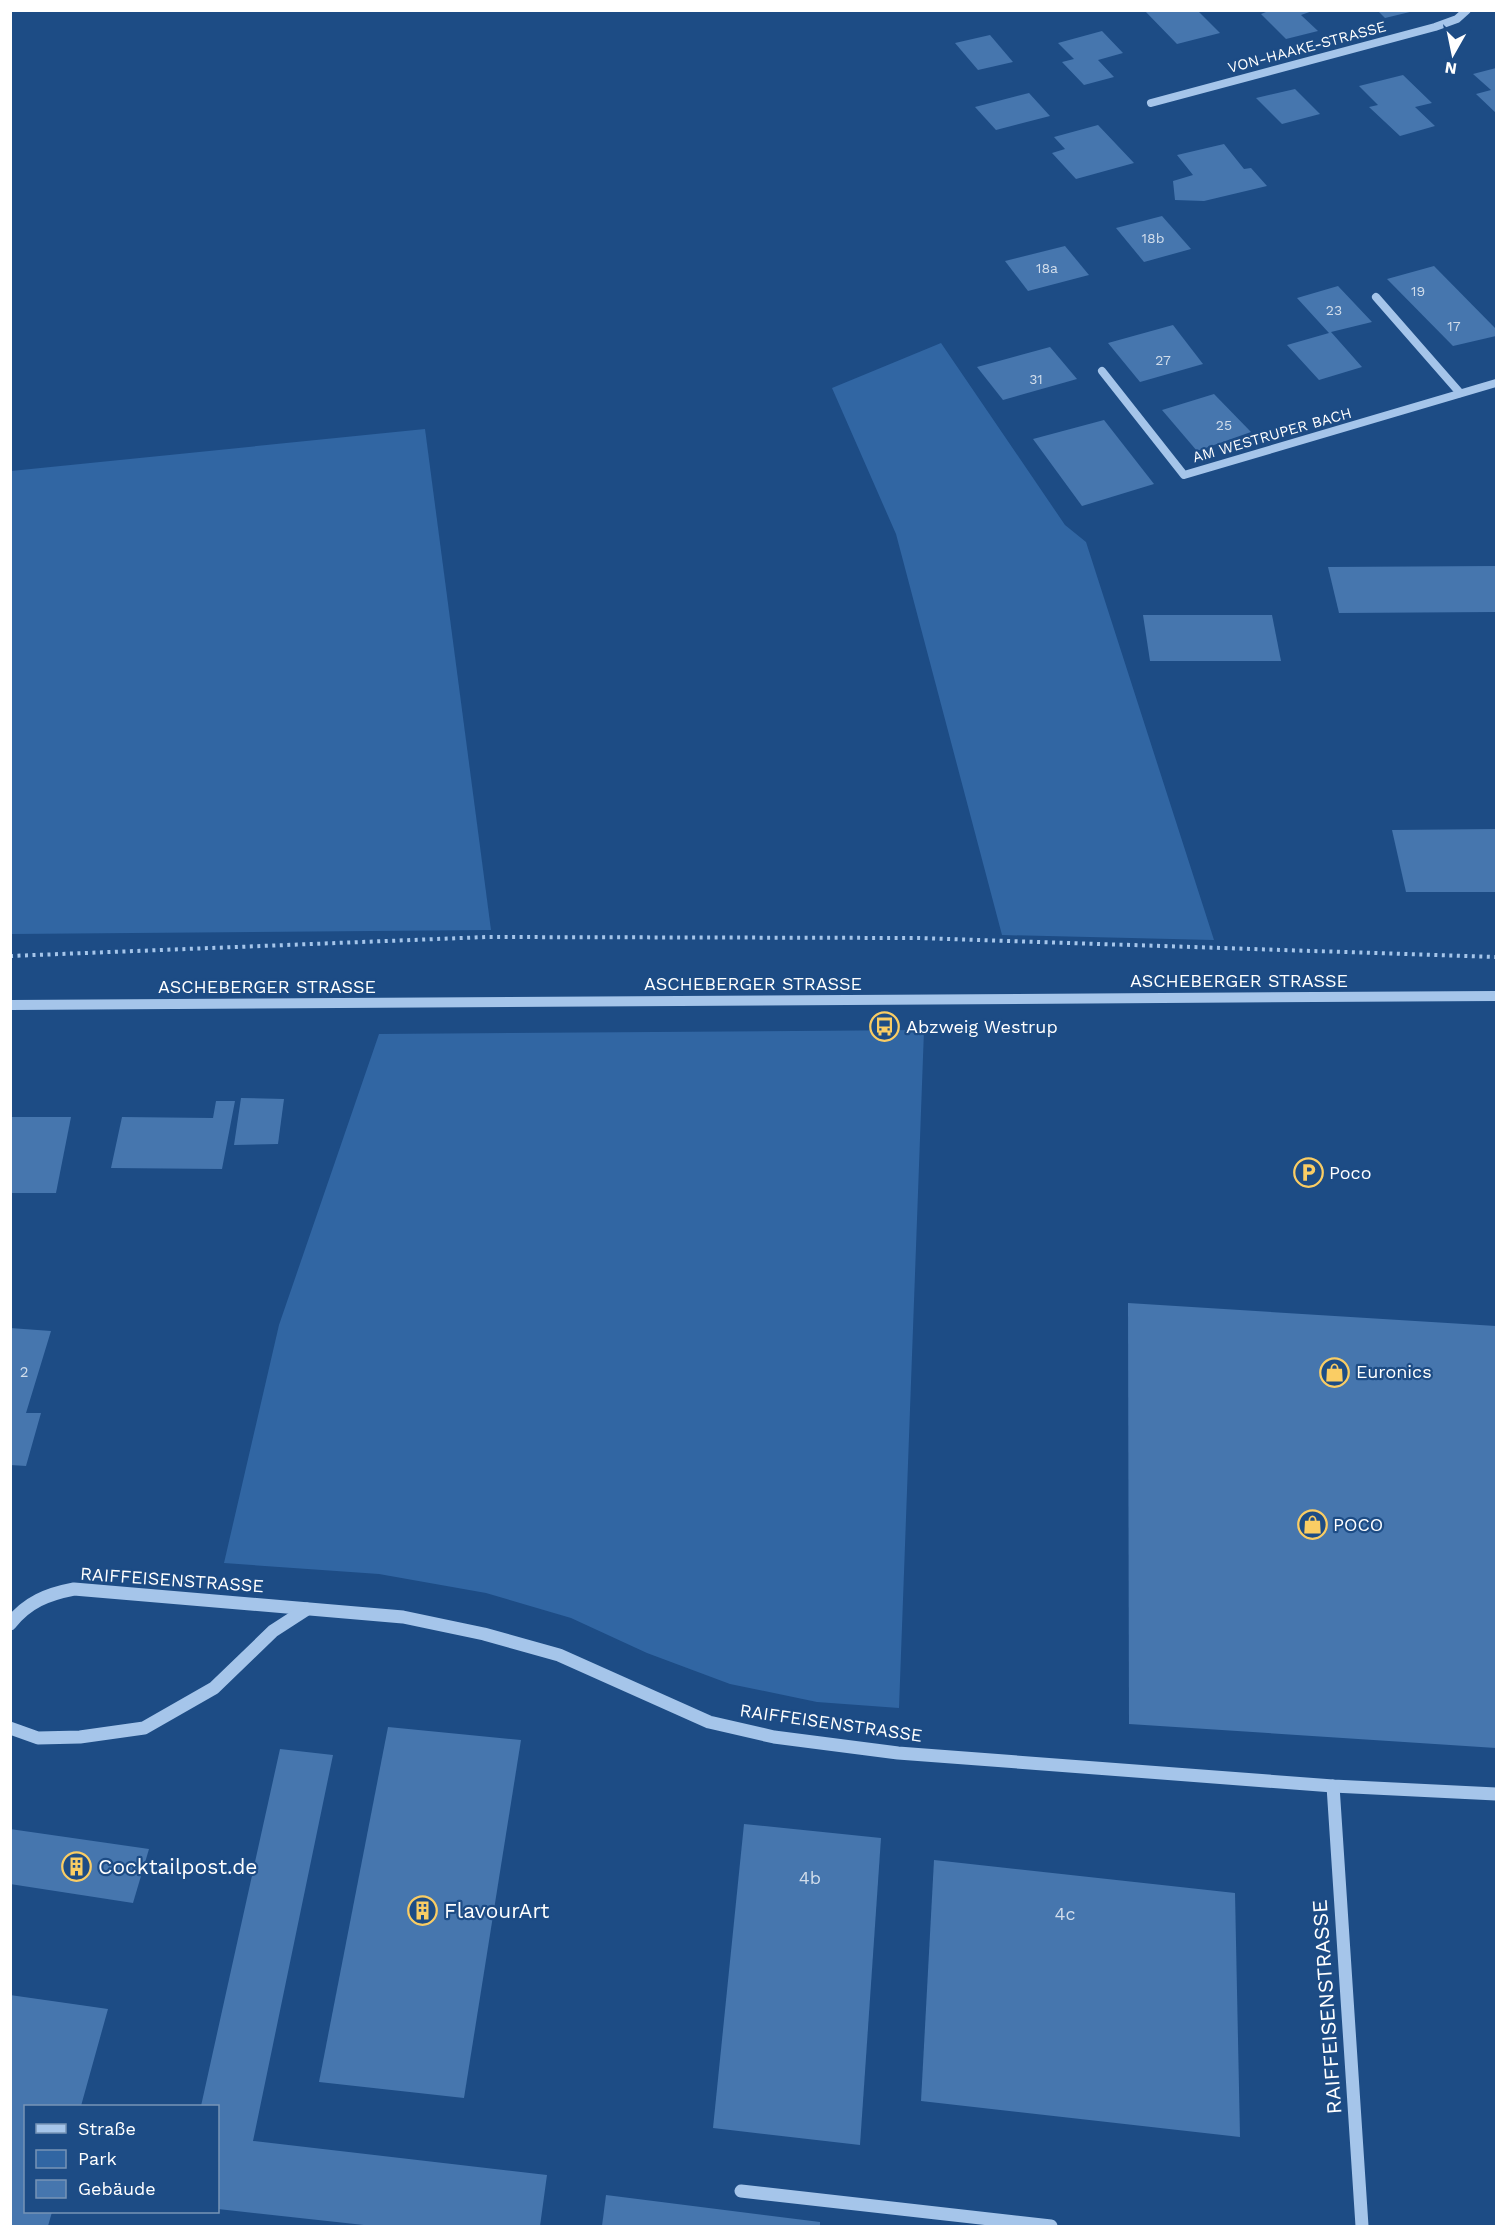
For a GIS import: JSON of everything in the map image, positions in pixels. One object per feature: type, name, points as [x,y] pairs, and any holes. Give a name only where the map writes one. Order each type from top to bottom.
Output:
[{"type":"street","name":"VON-HAAKE-STRASSE","points":[[1151,103],[1435,27],[1457,19],[1467,10]]},
{"type":"street","points":[[1376,297],[1460,393]]},
{"type":"street","name":"AM WESTRUPER BACH","points":[[1102,371],[1184,475],[1497,383]]},
{"type":"street","name":"ASCHEBERGER STRASSE","points":[[10,1005],[1497,996]]},
{"type":"street","name":"RAIFFEISENSTRASSE","points":[[10,1624],[20,1610],[46,1594],[74,1589],[403,1617],[484,1634],[559,1655],[709,1722],[774,1737],[898,1753],[1333,1786],[1497,1794]]},
{"type":"street","points":[[10,1728],[38,1738],[81,1737],[144,1728],[214,1688],[273,1631],[307,1608]]},
{"type":"street","name":"RAIFFEISENSTRASSE","points":[[1333,1786],[1362,2226]]},
{"type":"street","points":[[741,2191],[1052,2226]]},
{"type":"path","points":[[10,956],[487,937],[559,937],[918,938],[1497,957]]},
{"type":"green space","points":[[941,343],[1065,525],[1086,542],[1214,940],[1002,935],[896,534],[832,388]]},
{"type":"green space","points":[[425,429],[491,930],[11,934],[11,471]]},
{"type":"green space","points":[[924,1030],[899,1708],[817,1702],[730,1684],[647,1653],[571,1618],[486,1593],[379,1574],[224,1563],[279,1325],[379,1034]]},
{"type":"building","points":[[1144,10],[1197,10],[1220,33],[1177,44]]},
{"type":"building","points":[[1271,10],[1315,10],[1301,15],[1318,31],[1286,39],[1261,14]]},
{"type":"building","points":[[1377,10],[1414,10],[1414,11],[1385,18]]},
{"type":"building","points":[[1102,31],[1123,53],[1098,60],[1114,77],[1084,85],[1062,62],[1074,59],[1058,43]]},
{"type":"building","points":[[990,35],[1013,62],[978,70],[955,43]]},
{"type":"building","points":[[1496,68],[1496,113],[1476,94],[1491,90],[1473,74]]},
{"type":"building","points":[[1403,75],[1432,103],[1415,107],[1435,126],[1400,136],[1369,107],[1378,105],[1359,86]]},
{"type":"building","points":[[1295,89],[1320,114],[1282,124],[1256,98]]},
{"type":"building","points":[[1029,93],[1050,116],[996,130],[975,107]]},
{"type":"building","points":[[1098,125],[1134,163],[1076,179],[1052,153],[1065,149],[1054,137]]},
{"type":"building","points":[[1224,144],[1244,169],[1251,168],[1267,186],[1204,201],[1175,200],[1173,181],[1193,175],[1177,155]]},
{"type":"building","points":[[1162,216],[1191,249],[1144,262],[1116,228]]},
{"type":"building","points":[[1065,246],[1089,275],[1028,291],[1005,261]]},
{"type":"building","points":[[1434,266],[1496,329],[1496,336],[1453,346],[1387,279]]},
{"type":"building","points":[[1338,286],[1372,322],[1331,332],[1362,367],[1319,380],[1287,345],[1329,333],[1297,298]]},
{"type":"building","points":[[1173,325],[1203,364],[1140,382],[1108,343]]},
{"type":"building","points":[[1050,347],[1077,379],[1003,400],[977,367]]},
{"type":"building","points":[[1214,394],[1251,432],[1197,451],[1162,410]]},
{"type":"building","points":[[1104,420],[1154,484],[1082,506],[1033,439]]},
{"type":"building","points":[[1496,566],[1496,612],[1339,613],[1328,567]]},
{"type":"building","points":[[1143,615],[1272,615],[1281,661],[1150,661]]},
{"type":"building","points":[[1496,829],[1496,892],[1406,892],[1392,830]]},
{"type":"building","points":[[241,1098],[284,1099],[278,1144],[234,1145]]},
{"type":"building","points":[[216,1101],[235,1101],[222,1169],[111,1168],[122,1117],[213,1118]]},
{"type":"building","points":[[10,1117],[71,1117],[56,1193],[10,1193]]},
{"type":"building","name":"POCO","points":[[1128,1303],[1496,1326],[1496,1748],[1129,1724]]},
{"type":"building","points":[[10,1328],[51,1331],[26,1413],[41,1413],[26,1466],[10,1465]]},
{"type":"building","name":"FlavourArt","points":[[388,1727],[521,1740],[464,2098],[319,2082]]},
{"type":"building","points":[[280,1749],[333,1755],[253,2141],[547,2175],[540,2226],[373,2226],[219,2209],[219,2105],[201,2105]]},
{"type":"building","points":[[744,1824],[881,1838],[860,2145],[713,2128]]},
{"type":"building","name":"Cocktailpost.de","points":[[10,1829],[149,1849],[133,1903],[10,1884]]},
{"type":"building","points":[[934,1860],[1235,1893],[1240,2137],[921,2101]]},
{"type":"building","points":[[10,1995],[108,2009],[81,2105],[24,2105],[24,2213],[52,2213],[48,2226],[10,2226]]},
{"type":"building","points":[[606,2195],[820,2222],[820,2226],[602,2226]]},
{"type":"place","name":"Abzweig Westrup","points":[[885,1027]]},
{"type":"place","name":"Poco","points":[[1308,1173]]},
{"type":"place","name":"Euronics","points":[[1335,1372]]},
{"type":"place","name":"POCO","points":[[1312,1525]]},
{"type":"place","name":"Cocktailpost.de","points":[[77,1867]]},
{"type":"place","name":"FlavourArt","points":[[423,1911]]}]
